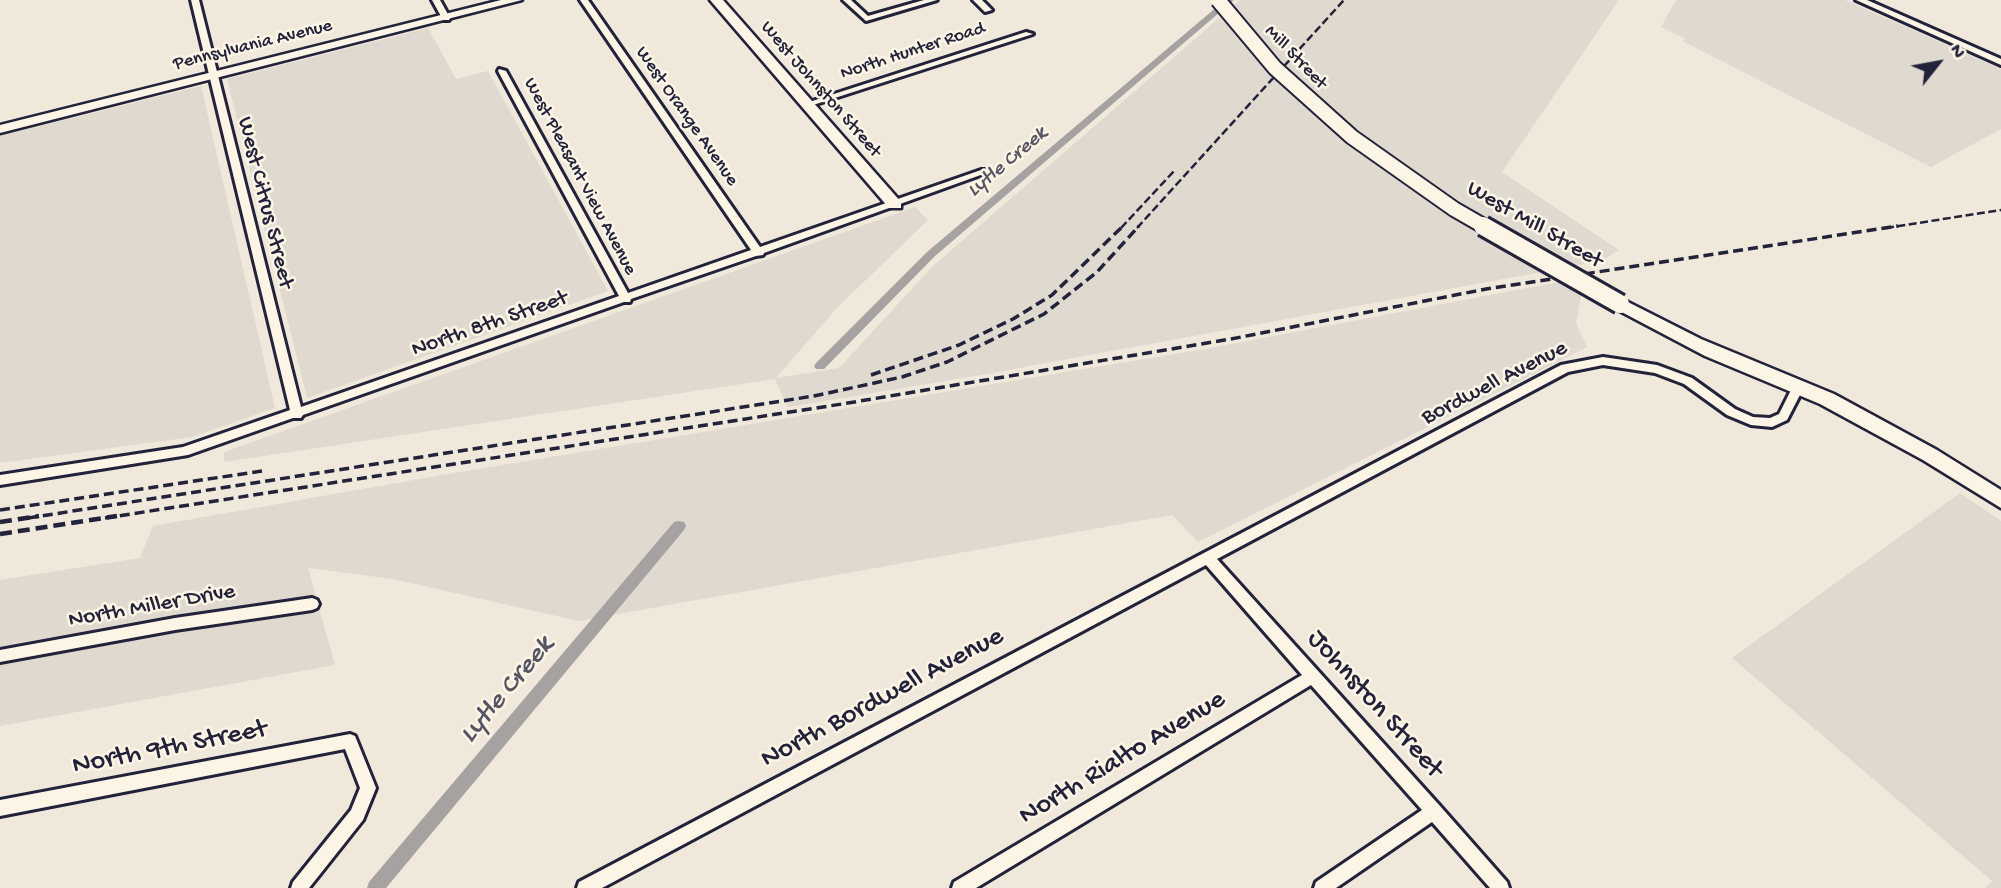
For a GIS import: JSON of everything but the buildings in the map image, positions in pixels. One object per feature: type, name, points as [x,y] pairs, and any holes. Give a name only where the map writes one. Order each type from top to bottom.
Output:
[{"type":"main road","name":"Pennsylvania Avenue","points":[[0,130],[516,0]]},
{"type":"main road","name":"West Johnston Street","points":[[716,0],[895,205]]},
{"type":"main road","name":"Mill Street","points":[[1217,0],[1275,68],[1352,137]]},
{"type":"main road","name":"West Mill Street","points":[[1352,137],[1454,209],[1620,304],[1701,345],[1814,393],[1930,455],[2001,500]]},
{"type":"main road","name":"West Mill Street","points":[[1701,345],[1721,358],[1840,408]]},
{"type":"street","name":"West Citrus Street","points":[[195,0],[297,415]]},
{"type":"street","points":[[436,0],[446,18]]},
{"type":"street","name":"West Orange Avenue","points":[[584,0],[759,253]]},
{"type":"street","points":[[847,0],[866,19],[933,0]]},
{"type":"street","points":[[977,0],[988,10]]},
{"type":"street","points":[[1860,0],[2001,62]]},
{"type":"street","name":"North Hunter Road","points":[[807,104],[1029,34]]},
{"type":"street","name":"West Pleasant View Avenue","points":[[502,71],[626,299]]},
{"type":"street","name":"North 8th Street","points":[[0,480],[184,452],[297,415],[984,172]]},
{"type":"street","name":"Bordwell Avenue","points":[[1207,557],[1565,368],[1581,363],[1603,361],[1657,369],[1688,381],[1731,412],[1751,421],[1772,423],[1783,417],[1796,391]]},
{"type":"street","name":"Johnston Street","points":[[1207,557],[1501,888]]},
{"type":"street","name":"North Bordwell Avenue","points":[[585,888],[1207,557]]},
{"type":"street","name":"North Miller Drive","points":[[0,656],[175,624],[312,604]]},
{"type":"street","name":"North Rialto Avenue","points":[[961,888],[1313,676]]},
{"type":"street","name":"North 9th Street","points":[[0,808],[350,741],[368,788],[357,815],[299,888]]},
{"type":"street","points":[[1322,888],[1434,811]]},
{"type":"shaded area","points":[[1240,0],[1619,0],[1502,172],[1619,250],[1602,261],[981,375],[788,407],[775,379],[224,462],[224,452],[915,207],[928,220],[836,309],[776,378],[839,368],[933,266]]},
{"type":"shaded area","points":[[1676,0],[1845,0],[2001,69],[2001,129],[1931,167],[1682,41],[1686,39],[1661,27]]},
{"type":"shaded area","points":[[428,28],[456,79],[488,71],[608,291],[307,398],[227,79]]},
{"type":"shaded area","points":[[201,86],[275,408],[192,437],[0,463],[0,136]]},
{"type":"shaded area","points":[[1564,281],[1582,292],[1576,323],[1587,347],[1198,542],[1172,515],[579,621],[393,579],[308,568],[335,665],[0,726],[0,580],[140,558],[153,526],[436,476],[1205,349]]},
{"type":"shaded area","points":[[1960,493],[2001,521],[2001,888],[1985,888],[1992,881],[1732,658]]},
{"type":"waterway","name":"Lytle Creek","points":[[820,366],[931,254],[1230,0]]},
{"type":"waterway","name":"Lytle Creek","points":[[375,888],[679,526]]},
{"type":"railway","points":[[1137,228],[1344,0]]},
{"type":"railway","points":[[1122,227],[1175,170]]},
{"type":"railway","points":[[1886,228],[2001,210]]},
{"type":"railway","points":[[28,518],[814,396],[902,377],[947,362],[1044,314],[1097,272],[1139,226]]},
{"type":"railway","points":[[105,518],[842,404],[1231,339],[1486,289],[1898,226]]},
{"type":"railway","points":[[871,375],[959,345],[1013,319],[1052,295],[1122,227]]},
{"type":"railway","points":[[0,510],[262,471]]},
{"type":"railway","points":[[0,522],[39,516]]},
{"type":"railway","points":[[0,534],[117,516]]}]
